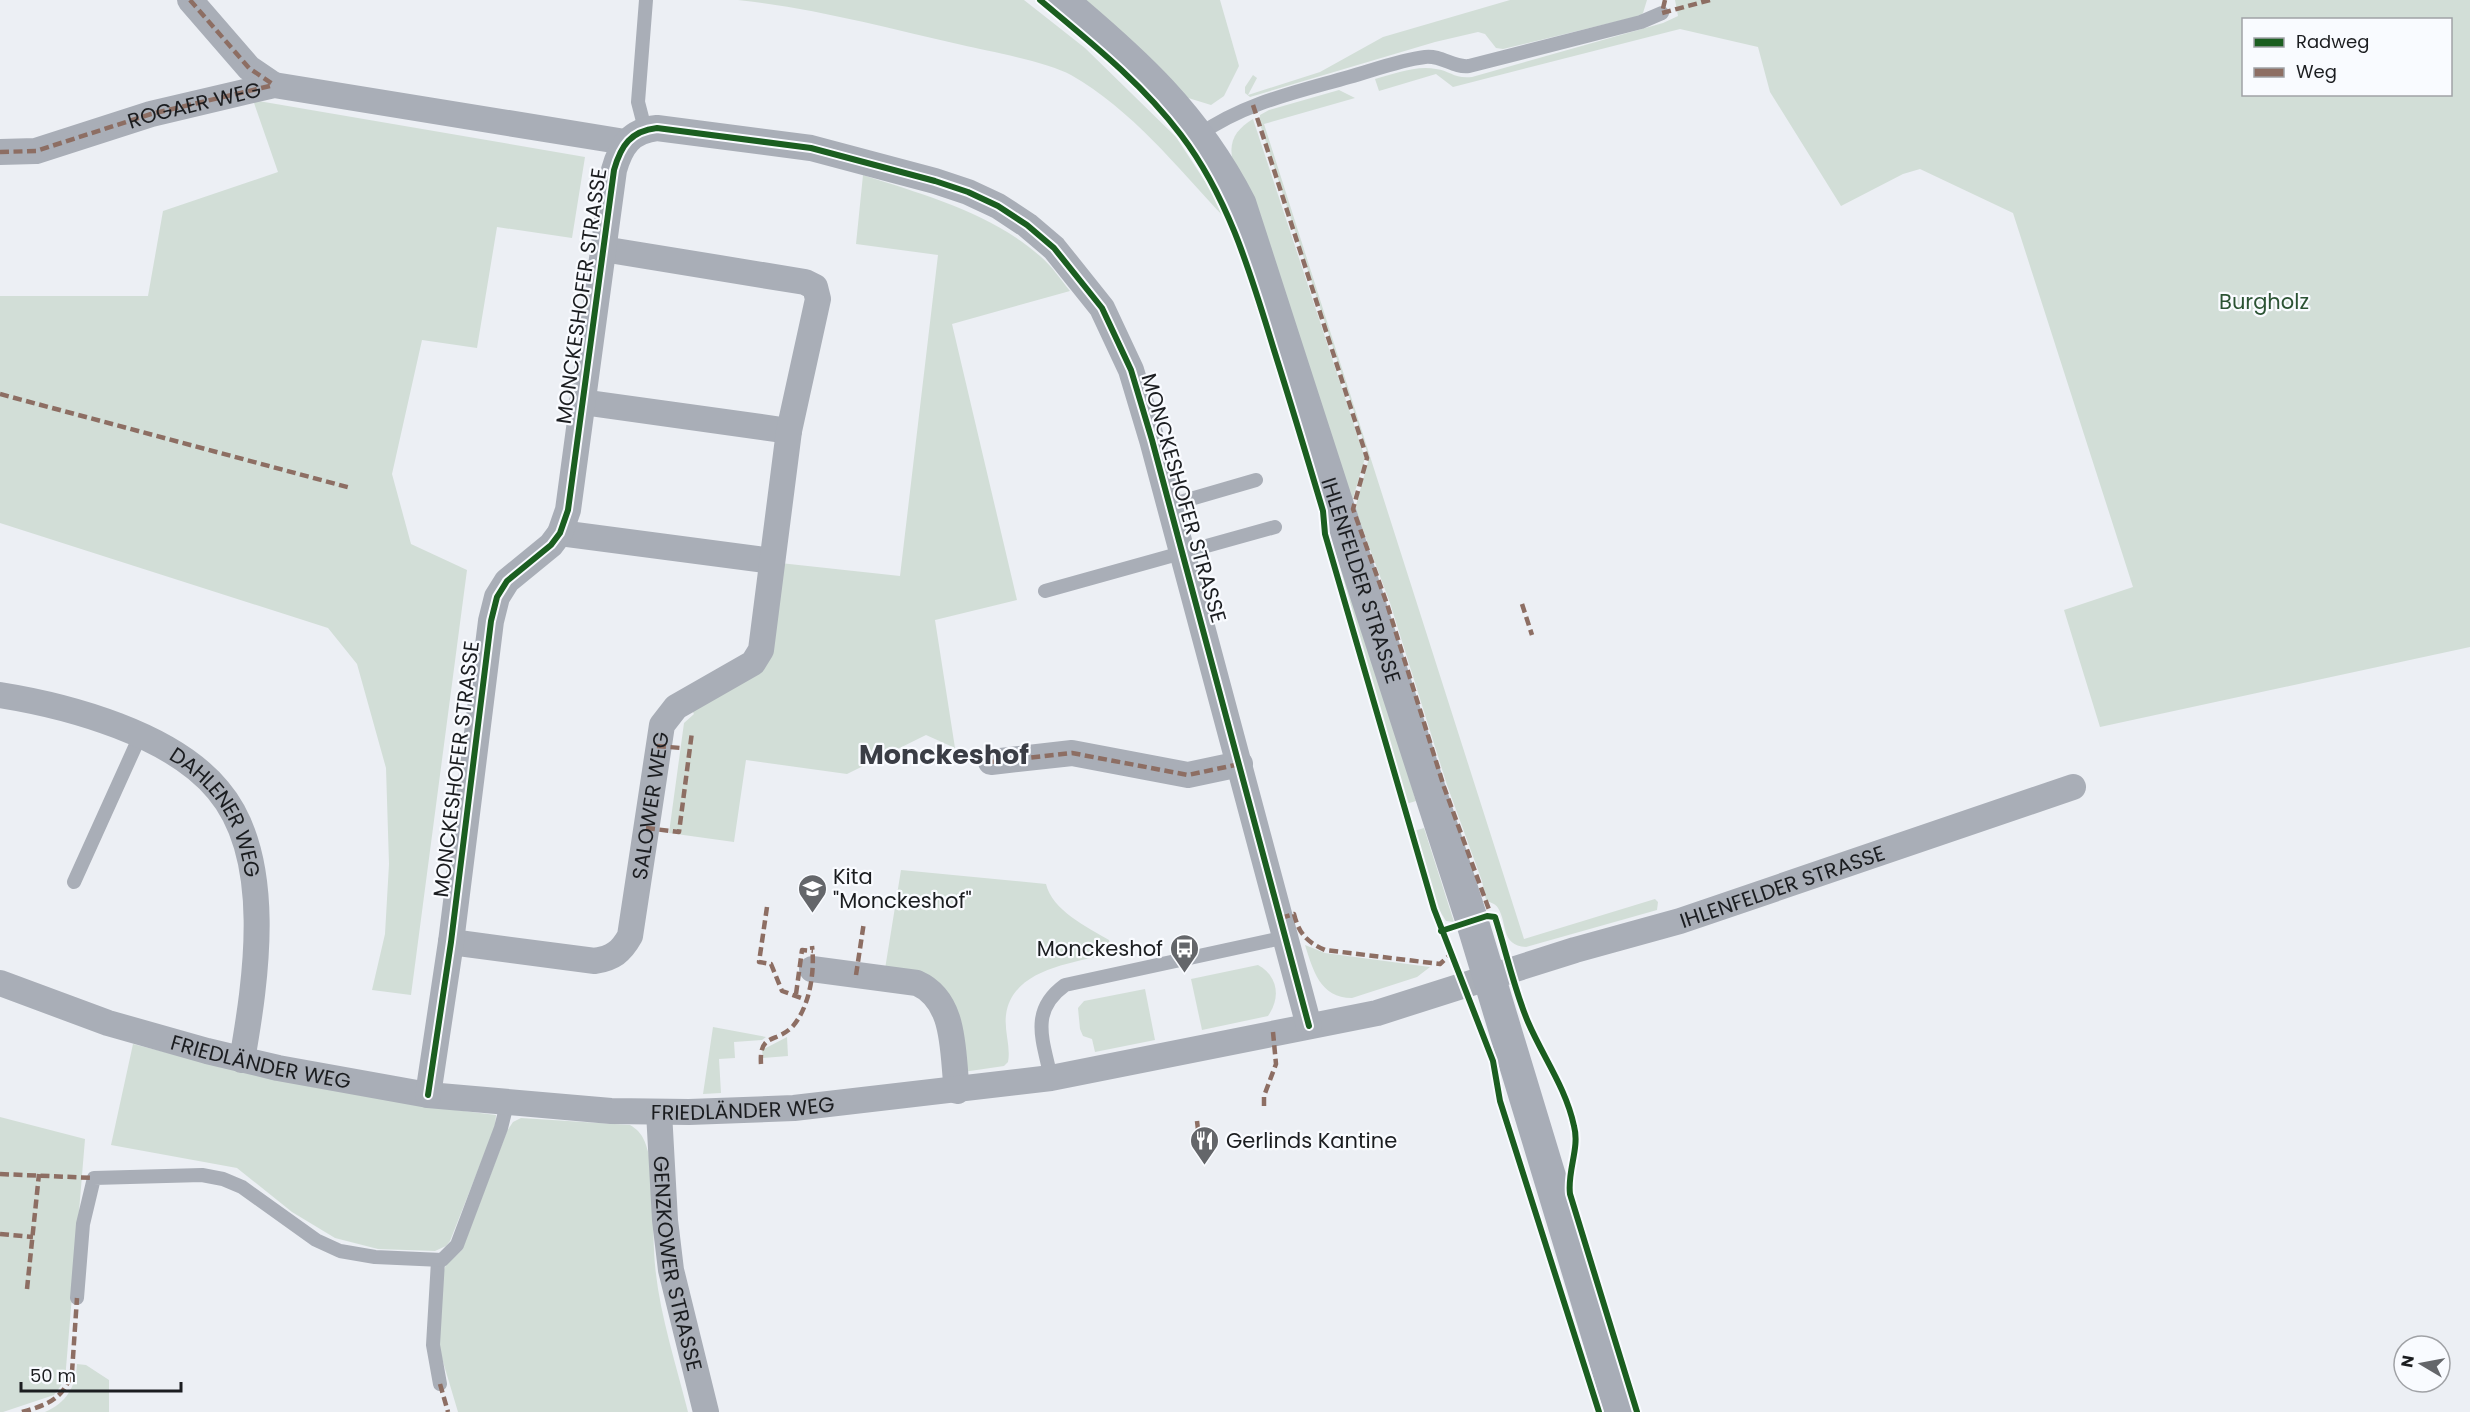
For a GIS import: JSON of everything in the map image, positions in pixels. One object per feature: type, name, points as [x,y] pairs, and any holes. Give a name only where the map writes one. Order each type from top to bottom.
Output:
[{"type":"main road","name":"IHLENFELDER STRASSE","points":[[1060,0],[1163,91],[1199,135],[1230,184],[1252,234],[1489,979],[1621,1412]]},
{"type":"street","name":"ROGAER WEG","points":[[190,0],[249,68],[274,85]]},
{"type":"street","name":"ROGAER WEG","points":[[0,152],[36,151],[152,114],[274,85]]},
{"type":"street","name":"MONCKESHOFER STRASSE","points":[[274,85],[635,136],[657,128],[811,148],[968,192],[998,206],[1027,225],[1054,248],[1101,308],[1131,370],[1170,505],[1309,1026]]},
{"type":"street","name":"MONCKESHOFER STRASSE","points":[[428,1095],[451,942],[491,621],[497,597],[507,581],[551,545],[561,533],[568,510],[614,170],[635,136]]},
{"type":"street","name":"MONCKESHOFER STRASSE","points":[[603,249],[805,282],[816,287]]},
{"type":"street","name":"SALOWER WEG","points":[[451,942],[595,961],[610,958],[622,950],[630,936],[662,724],[676,707],[758,657],[789,431],[818,299],[816,287]]},
{"type":"street","name":"MONCKESHOFER STRASSE","points":[[582,402],[789,431]]},
{"type":"street","points":[[561,533],[772,561]]},
{"type":"street","name":"DAHLENER WEG","points":[[0,695],[94,717],[140,736],[172,752],[219,790],[234,815],[244,840],[255,897],[254,981],[242,1059]]},
{"type":"street","points":[[991,762],[1072,753],[1188,775],[1240,764]]},
{"type":"street","name":"IHLENFELDER STRASSE","points":[[1489,979],[1575,950],[1680,921],[2073,787]]},
{"type":"street","points":[[812,969],[917,983],[931,990],[947,1015],[957,1091]]},
{"type":"street","name":"FRIEDLÄNDER WEG","points":[[0,983],[108,1023],[242,1059],[428,1095],[507,1104],[659,1112],[794,1108],[957,1091],[1052,1078],[1377,1013],[1489,979]]},
{"type":"street","name":"GENZKOWER STRASSE","points":[[659,1112],[665,1220],[671,1270],[706,1412]]},
{"type":"lane","points":[[635,136],[646,0]]},
{"type":"lane","points":[[1199,135],[1225,118],[1253,105],[1377,69],[1426,57],[1441,58],[1459,67],[1469,66],[1641,22],[1662,13]]},
{"type":"lane","points":[[1170,505],[1256,480]]},
{"type":"lane","points":[[1045,591],[1275,527]]},
{"type":"lane","points":[[74,882],[140,736]]},
{"type":"lane","points":[[1052,1078],[1042,1031],[1042,1012],[1050,996],[1065,985],[1286,937]]},
{"type":"lane","points":[[77,1298],[83,1224],[94,1178],[202,1175],[223,1179],[242,1187],[316,1240],[340,1251],[375,1257],[438,1261],[452,1252],[456,1245],[501,1128],[507,1104]]},
{"type":"lane","points":[[438,1261],[433,1345],[440,1384]]},
{"type":"green space","points":[[738,0],[1024,0],[1085,48],[1176,137],[1214,195],[1224,217],[1134,122],[1093,89],[1061,70],[1018,57],[851,19]]},
{"type":"green space","points":[[1079,0],[1220,0],[1239,66],[1224,96],[1211,105],[1185,97]]},
{"type":"green space","points":[[1510,0],[1647,0],[1643,13],[1639,16],[1503,49],[1496,48],[1485,34],[1478,32],[1435,42],[1250,97],[1245,93],[1245,87],[1253,75],[1257,78],[1248,95],[1320,72],[1383,37]]},
{"type":"green space","name":"Burgholz","points":[[1675,0],[2470,0],[2470,647],[2100,727],[2064,610],[2133,587],[2013,213],[1920,169],[1903,174],[1841,206],[1770,92],[1758,47],[1680,29],[1453,87],[1436,74],[1379,91],[1375,79],[1421,68],[1441,70],[1461,77],[1472,77],[1663,23],[1678,16]]},
{"type":"green space","points":[[1339,90],[1355,98],[1264,124],[1524,939],[1655,899],[1658,902],[1657,910],[1526,947],[1508,938],[1498,908],[1486,900],[1482,881],[1447,785],[1390,603],[1355,509],[1369,458],[1260,124],[1260,115],[1269,110]]},
{"type":"green space","points":[[253,100],[585,157],[572,238],[497,227],[477,348],[422,340],[392,474],[411,544],[467,570],[411,995],[372,990],[385,934],[389,864],[386,768],[357,664],[328,628],[0,523],[0,296],[148,296],[163,211],[278,172]]},
{"type":"green space","points":[[1253,119],[1365,458],[1351,505],[1232,157],[1233,139],[1243,126]]},
{"type":"green space","points":[[863,175],[956,207],[1000,228],[1021,241],[1044,260],[1070,291],[952,324],[1017,600],[935,620],[955,748],[926,735],[847,774],[746,760],[734,842],[669,833],[684,723],[694,714],[690,707],[758,669],[780,563],[900,576],[938,255],[856,244]]},
{"type":"green space","points":[[1327,509],[1416,801],[1406,804],[1328,532]]},
{"type":"green space","points":[[1424,828],[1454,922],[1446,921],[1438,908],[1414,831]]},
{"type":"green space","points":[[901,870],[1046,884],[1055,902],[1063,910],[1109,940],[1112,953],[1047,970],[1032,977],[1011,999],[1006,1015],[1008,1062],[1004,1066],[963,1072],[956,1014],[885,969]]},
{"type":"green space","points":[[1305,945],[1325,953],[1430,967],[1417,977],[1352,998],[1341,997],[1325,988],[1320,981]]},
{"type":"green space","points":[[1258,965],[1270,975],[1275,988],[1275,1002],[1268,1016],[1202,1030],[1191,979]]},
{"type":"green space","points":[[1145,989],[1155,1040],[1095,1052],[1092,1039],[1083,1036],[1080,1029],[1078,1008],[1084,1001]]},
{"type":"green space","points":[[713,1027],[766,1037],[762,1040],[734,1042],[735,1058],[719,1059],[721,1093],[703,1094]]},
{"type":"green space","points":[[787,1037],[788,1056],[763,1058],[762,1050]]},
{"type":"green space","points":[[133,1044],[359,1095],[496,1115],[495,1127],[450,1241],[446,1246],[435,1251],[378,1249],[335,1238],[292,1212],[237,1168],[111,1145]]},
{"type":"green space","points":[[0,1117],[85,1139],[65,1380],[54,1395],[3,1412],[0,1412]]},
{"type":"green space","points":[[521,1118],[630,1125],[644,1139],[652,1170],[654,1250],[658,1291],[688,1412],[458,1412],[438,1345],[443,1272],[446,1265],[462,1250],[507,1131],[513,1122]]},
{"type":"green space","points":[[77,1364],[86,1365],[109,1380],[109,1412],[45,1412],[59,1404],[72,1387]]},
{"type":"marked path","points":[[190,0],[249,68],[274,85]]},
{"type":"marked path","points":[[1665,0],[1662,13],[1710,0]]},
{"type":"marked path","points":[[0,152],[36,151],[151,114],[274,85]]},
{"type":"marked path","points":[[1253,105],[1367,458],[1353,509],[1387,604],[1444,787],[1491,915]]},
{"type":"marked path","points":[[0,394],[351,488]]},
{"type":"marked path","points":[[1522,604],[1532,635]]},
{"type":"marked path","points":[[646,828],[679,832],[692,732]]},
{"type":"marked path","points":[[657,746],[681,748]]},
{"type":"marked path","points":[[991,762],[1072,753],[1188,775],[1240,764]]},
{"type":"marked path","points":[[767,907],[759,962],[771,964],[782,991],[807,1000]]},
{"type":"marked path","points":[[1281,918],[1294,914],[1298,927],[1305,936],[1313,944],[1325,950],[1440,964],[1452,953]]},
{"type":"marked path","points":[[856,975],[864,922]]},
{"type":"marked path","points":[[761,1064],[761,1054],[766,1043],[793,1026],[804,1009],[812,977],[812,946]]},
{"type":"marked path","points":[[796,994],[802,950],[813,951]]},
{"type":"marked path","points":[[1264,1106],[1264,1096],[1276,1064],[1273,1032]]},
{"type":"marked path","points":[[1197,1121],[1200,1146]]},
{"type":"marked path","points":[[0,1174],[94,1178]]},
{"type":"marked path","points":[[27,1289],[39,1174]]},
{"type":"marked path","points":[[0,1234],[33,1237]]},
{"type":"marked path","points":[[22,1412],[53,1400],[69,1381],[72,1372],[77,1298]]},
{"type":"marked path","points":[[440,1384],[448,1412]]},
{"type":"cycle path","points":[[1040,0],[1114,63],[1166,116],[1198,159],[1213,185],[1237,238],[1257,294],[1323,511],[1325,534],[1434,909],[1493,1061],[1500,1101],[1599,1412]]},
{"type":"cycle path","points":[[428,1095],[451,942],[491,621],[497,597],[507,581],[551,545],[560,533],[568,510],[614,170],[620,153],[628,141],[640,132],[657,128],[811,148],[968,192],[998,206],[1027,225],[1054,248],[1102,308],[1131,370],[1152,440],[1309,1026]]},
{"type":"cycle path","points":[[1441,931],[1487,916],[1495,917],[1523,1009],[1570,1112],[1575,1134],[1570,1194],[1637,1412]]},
{"type":"place","name":"Kita \"Monckeshof\"","points":[[812,914]]},
{"type":"place","name":"Monckeshof","points":[[1184,974]]},
{"type":"place","name":"Gerlinds Kantine","points":[[1205,1166]]},
{"type":"district","name":"Monckeshof","points":[[944,754]]}]
